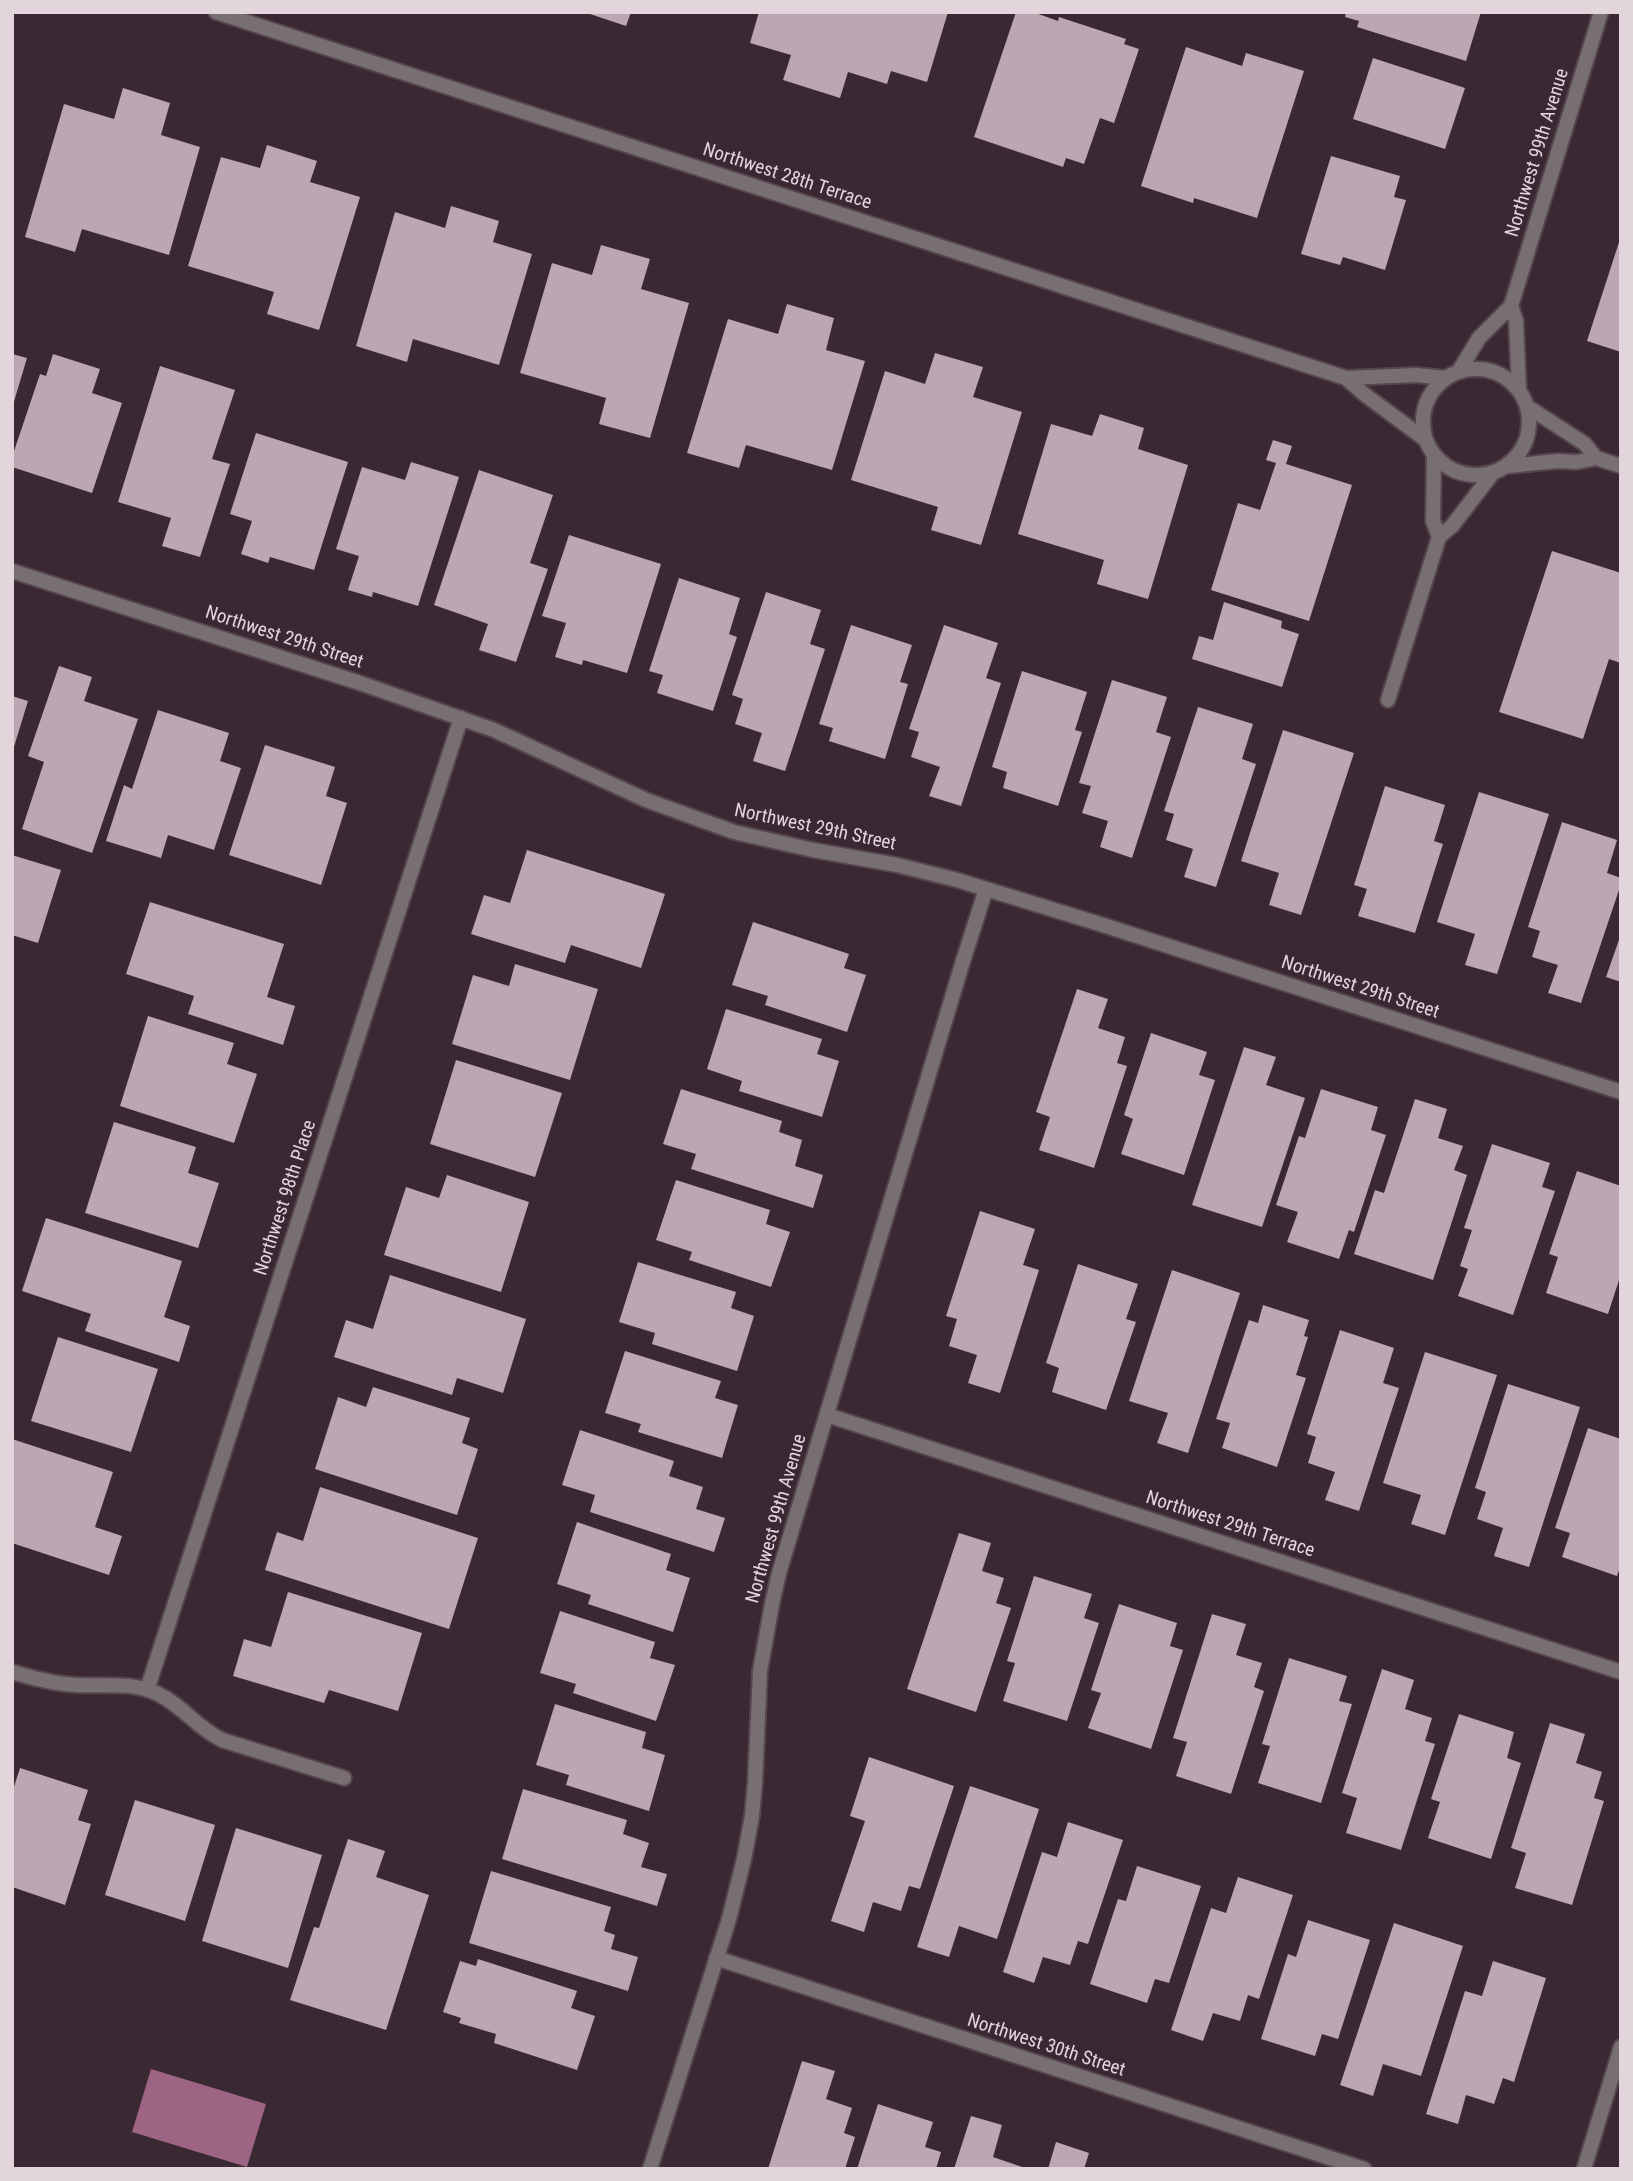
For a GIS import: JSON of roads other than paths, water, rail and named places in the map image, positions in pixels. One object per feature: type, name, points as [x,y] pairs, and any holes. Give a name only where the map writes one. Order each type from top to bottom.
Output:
[{"type":"street","name":"Northwest 28th Terrace","points":[[216,12],[1346,378],[1453,375]]},
{"type":"street","name":"Northwest 99th Avenue","points":[[1453,375],[1479,338],[1511,306],[1601,12]]},
{"type":"street","name":"Northwest 99th Avenue","points":[[1511,306],[1516,321],[1519,390]]},
{"type":"street","points":[[1482,369],[1502,376],[1519,390],[1528,407],[1529,434],[1518,456],[1508,466],[1492,474],[1466,475],[1454,471],[1434,455],[1426,440],[1423,426],[1428,399],[1436,387],[1453,375],[1482,369]]},
{"type":"street","name":"Northwest 28th Terrace","points":[[1346,378],[1426,440]]},
{"type":"street","points":[[1528,407],[1585,444],[1596,458]]},
{"type":"street","points":[[1434,455],[1433,522],[1439,537]]},
{"type":"street","points":[[1508,466],[1577,462],[1596,458],[1621,466]]},
{"type":"street","points":[[1388,699],[1439,537],[1452,526],[1492,474]]},
{"type":"street","name":"Northwest 29th Street","points":[[12,571],[461,718],[526,743],[646,800],[734,832],[897,865],[986,889],[1621,1092]]},
{"type":"street","name":"Northwest 98th Place","points":[[147,1690],[461,718]]},
{"type":"street","name":"Northwest 99th Avenue","points":[[650,2169],[737,1891],[752,1816],[760,1671],[772,1604],[986,889]]},
{"type":"street","name":"Northwest 29th Terrace","points":[[827,1415],[1621,1672]]},
{"type":"street","points":[[12,1672],[66,1684],[120,1685],[147,1690],[168,1699],[206,1732],[222,1740],[344,1778]]},
{"type":"street","name":"Northwest 30th Street","points":[[716,1958],[1364,2169]]},
{"type":"street","points":[[1584,2169],[1621,2046]]}]
